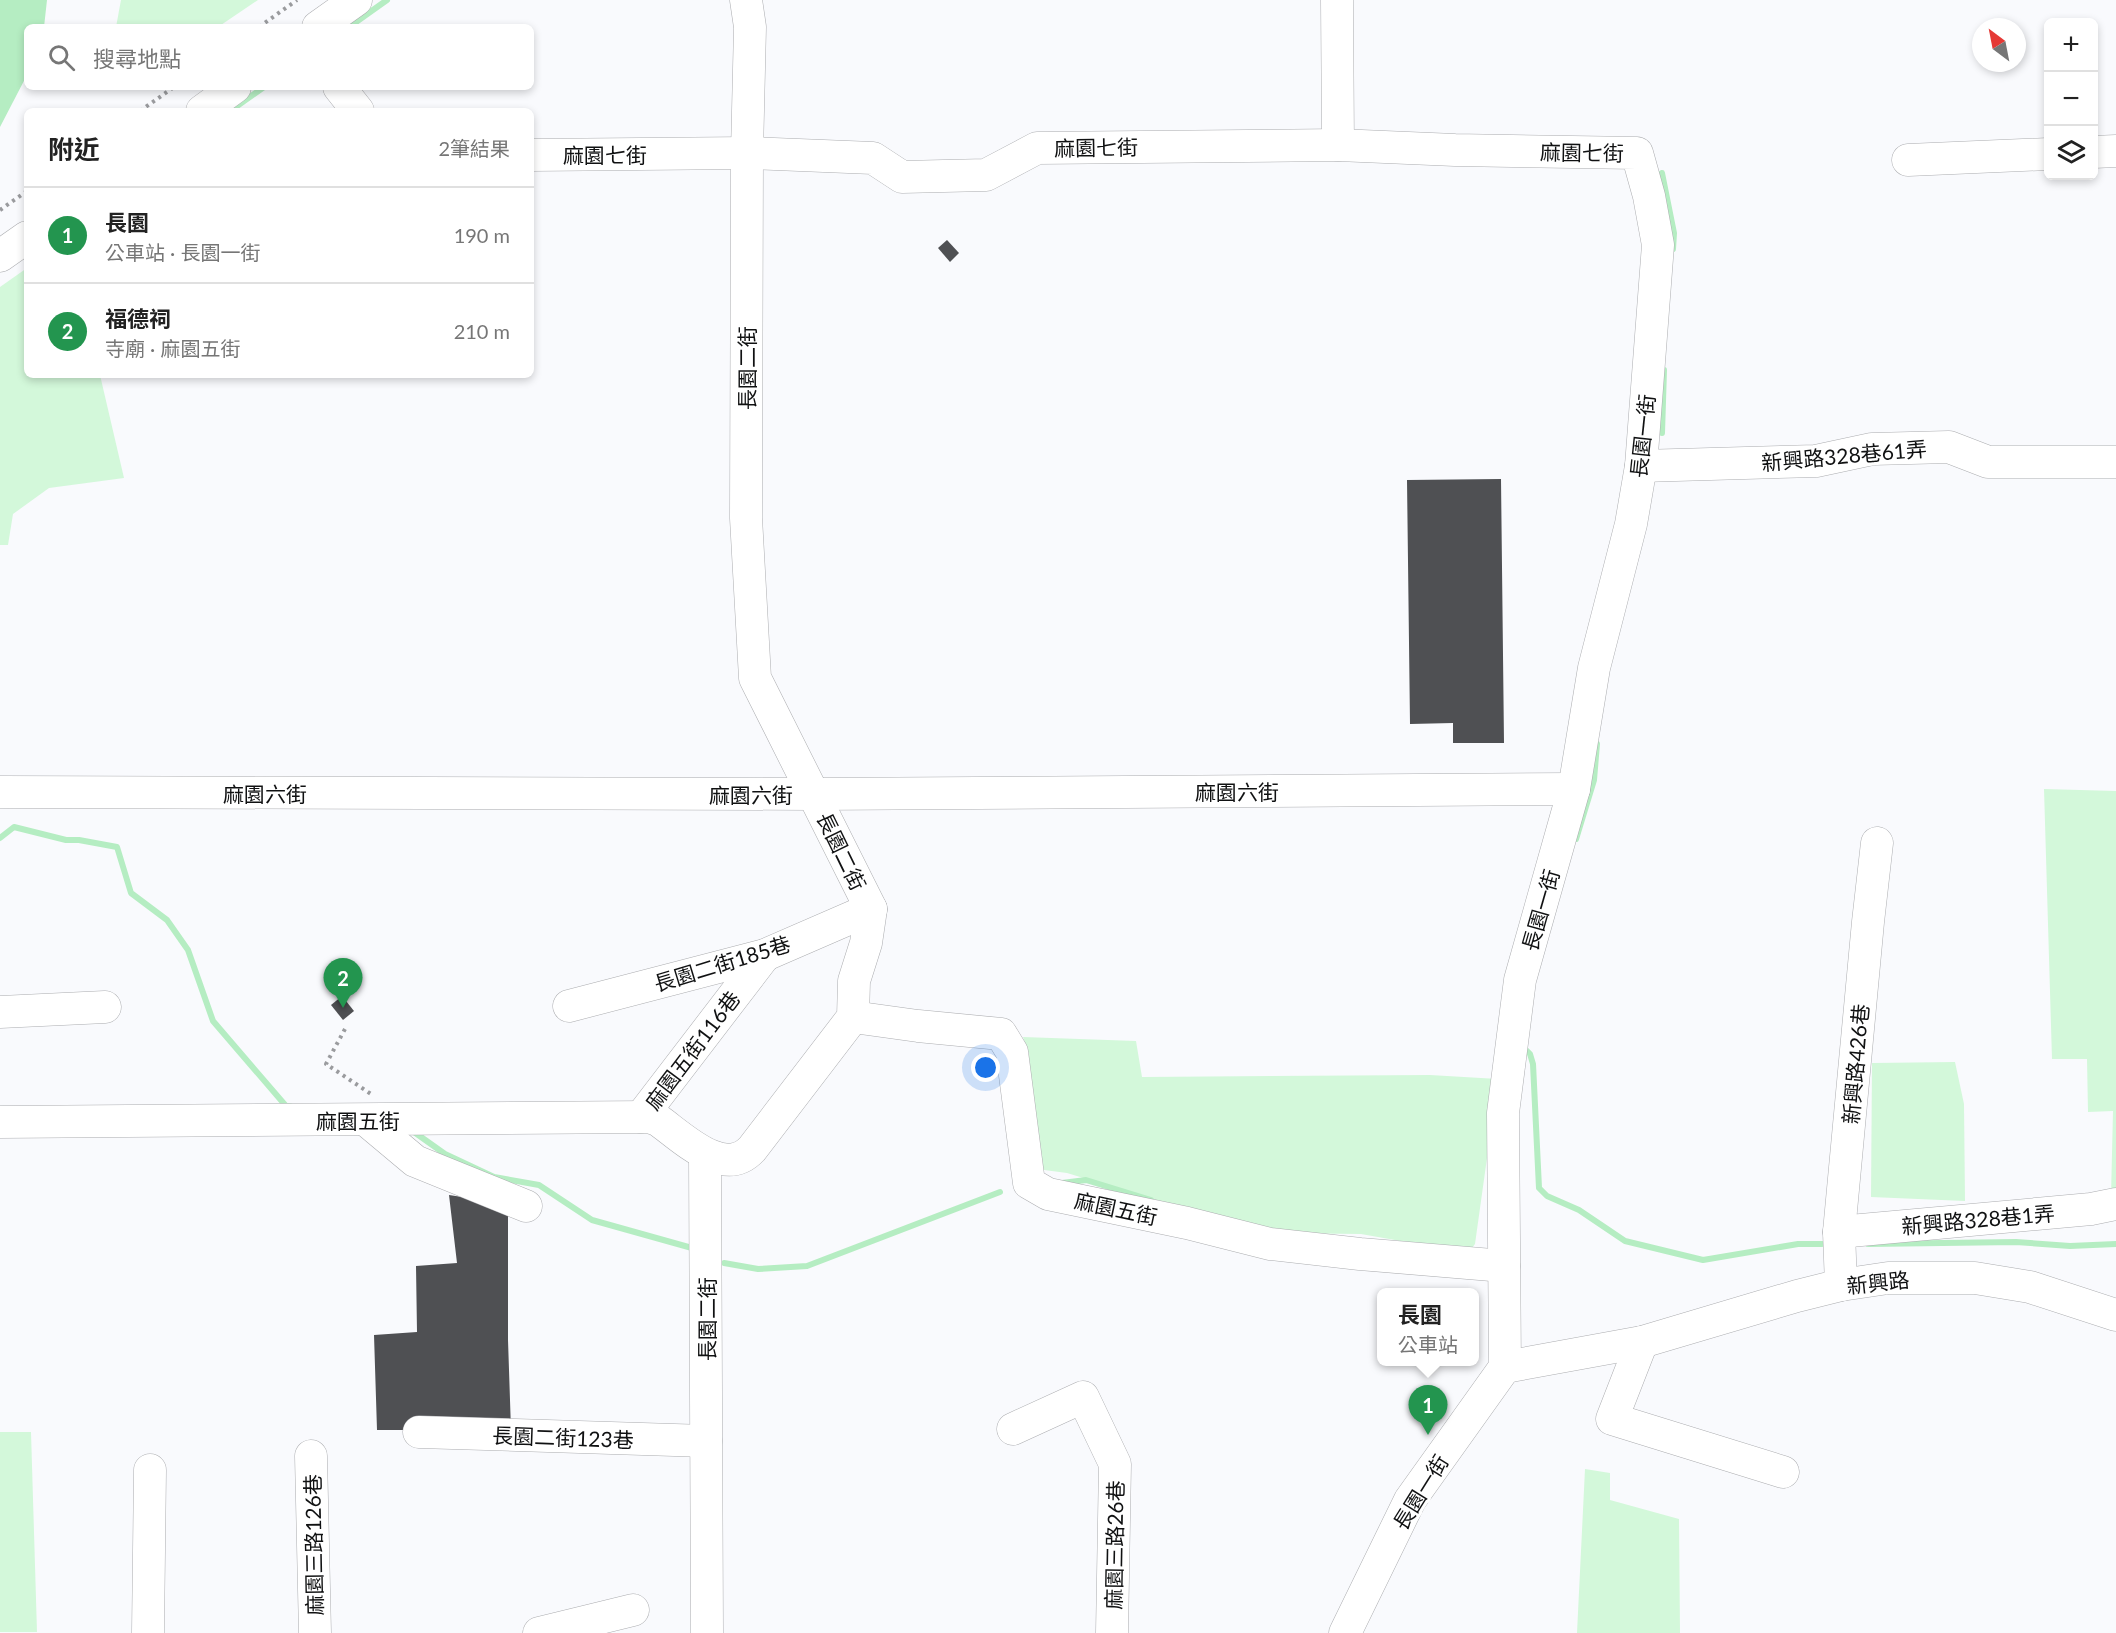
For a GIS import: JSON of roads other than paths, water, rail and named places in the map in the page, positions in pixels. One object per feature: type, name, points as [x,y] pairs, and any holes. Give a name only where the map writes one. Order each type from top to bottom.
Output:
[{"type":"street","points":[[322,24],[356,0]]},
{"type":"street","name":"長園二街","points":[[746,0],[750,27],[747,153],[746,518],[755,678],[871,909],[866,943],[854,981],[853,1017]]},
{"type":"street","points":[[1337,0],[1338,145]]},
{"type":"street","points":[[206,108],[231,90]]},
{"type":"street","points":[[341,90],[356,108]]},
{"type":"street","name":"麻園七街","points":[[534,154],[747,153],[873,158],[902,177],[986,175],[1037,148],[1338,145],[1455,150],[1637,153]]},
{"type":"street","points":[[2098,152],[2116,151]]},
{"type":"street","name":"長園一街","points":[[1345,1633],[1410,1500],[1505,1367],[1503,1113],[1520,980],[1574,789],[1594,668],[1631,524],[1641,466],[1658,245],[1649,196],[1637,153]]},
{"type":"street","points":[[1908,160],[2044,154]]},
{"type":"street","points":[[0,256],[24,239]]},
{"type":"street","name":"新興路328巷61弄","points":[[1641,466],[1816,461],[1872,449],[1948,447],[1988,462],[2116,462]]},
{"type":"street","name":"麻園六街","points":[[0,792],[814,794],[1574,789]]},
{"type":"street","name":"新興路426巷","points":[[1841,1285],[1839,1232],[1867,934],[1878,843]]},
{"type":"street","name":"長園二街185巷","points":[[568,1006],[765,955],[871,909]]},
{"type":"street","name":"麻園五街116巷","points":[[641,1117],[765,955]]},
{"type":"street","points":[[0,1012],[105,1007]]},
{"type":"street","points":[[705,1154],[735,1161],[744,1157],[853,1017]]},
{"type":"street","name":"麻園五街","points":[[853,1017],[1001,1034],[1012,1052],[1029,1183],[1048,1194],[1187,1223],[1270,1244],[1504,1266]]},
{"type":"street","points":[[369,1107],[415,1161],[526,1206]]},
{"type":"street","name":"麻園五街","points":[[0,1122],[369,1107],[641,1117],[658,1120],[705,1154]]},
{"type":"street","name":"長園二街","points":[[705,1154],[707,1633]]},
{"type":"street","name":"新興路328巷1弄","points":[[1839,1232],[2091,1209],[2116,1204]]},
{"type":"street","name":"新興路","points":[[1505,1367],[1642,1342],[1797,1296],[1841,1285],[1888,1278],[1975,1278],[2030,1287],[2116,1315]]},
{"type":"street","points":[[1642,1342],[1612,1419],[1783,1472]]},
{"type":"street","name":"麻園三路26巷","points":[[1013,1429],[1083,1397],[1115,1464],[1112,1633]]},
{"type":"street","name":"長園二街123巷","points":[[419,1432],[706,1441]]},
{"type":"street","name":"麻園三路126巷","points":[[311,1456],[315,1633]]},
{"type":"street","points":[[148,1633],[150,1470]]},
{"type":"street","points":[[539,1633],[633,1610]]},
{"type":"waterway","points":[[353,24],[387,0]]},
{"type":"waterway","points":[[234,108],[260,90]]},
{"type":"waterway","points":[[1662,173],[1674,233],[1673,249]]},
{"type":"waterway","points":[[1662,433],[1664,370]]},
{"type":"waterway","points":[[1576,839],[1594,780],[1597,744]]},
{"type":"waterway","points":[[0,838],[14,827],[66,840],[117,847],[131,893],[167,920],[188,950],[213,1021],[286,1106],[290,1106]]},
{"type":"waterway","points":[[1523,1047],[1530,1054],[1533,1064],[1539,1188],[1547,1196],[1579,1210],[1625,1241],[1703,1260],[1798,1244],[1822,1244]]},
{"type":"waterway","points":[[414,1132],[445,1154],[494,1177],[539,1185],[592,1220],[692,1248]]},
{"type":"waterway","points":[[1062,1183],[1086,1180],[1151,1200]]},
{"type":"waterway","points":[[724,1263],[758,1269],[807,1266],[1000,1192]]},
{"type":"waterway","points":[[1868,1244],[2016,1242],[2070,1246],[2116,1244]]},
{"type":"place","name":"福德祠","points":[[343,1008]]},
{"type":"place","name":"長園","points":[[1428,1435]]}]
